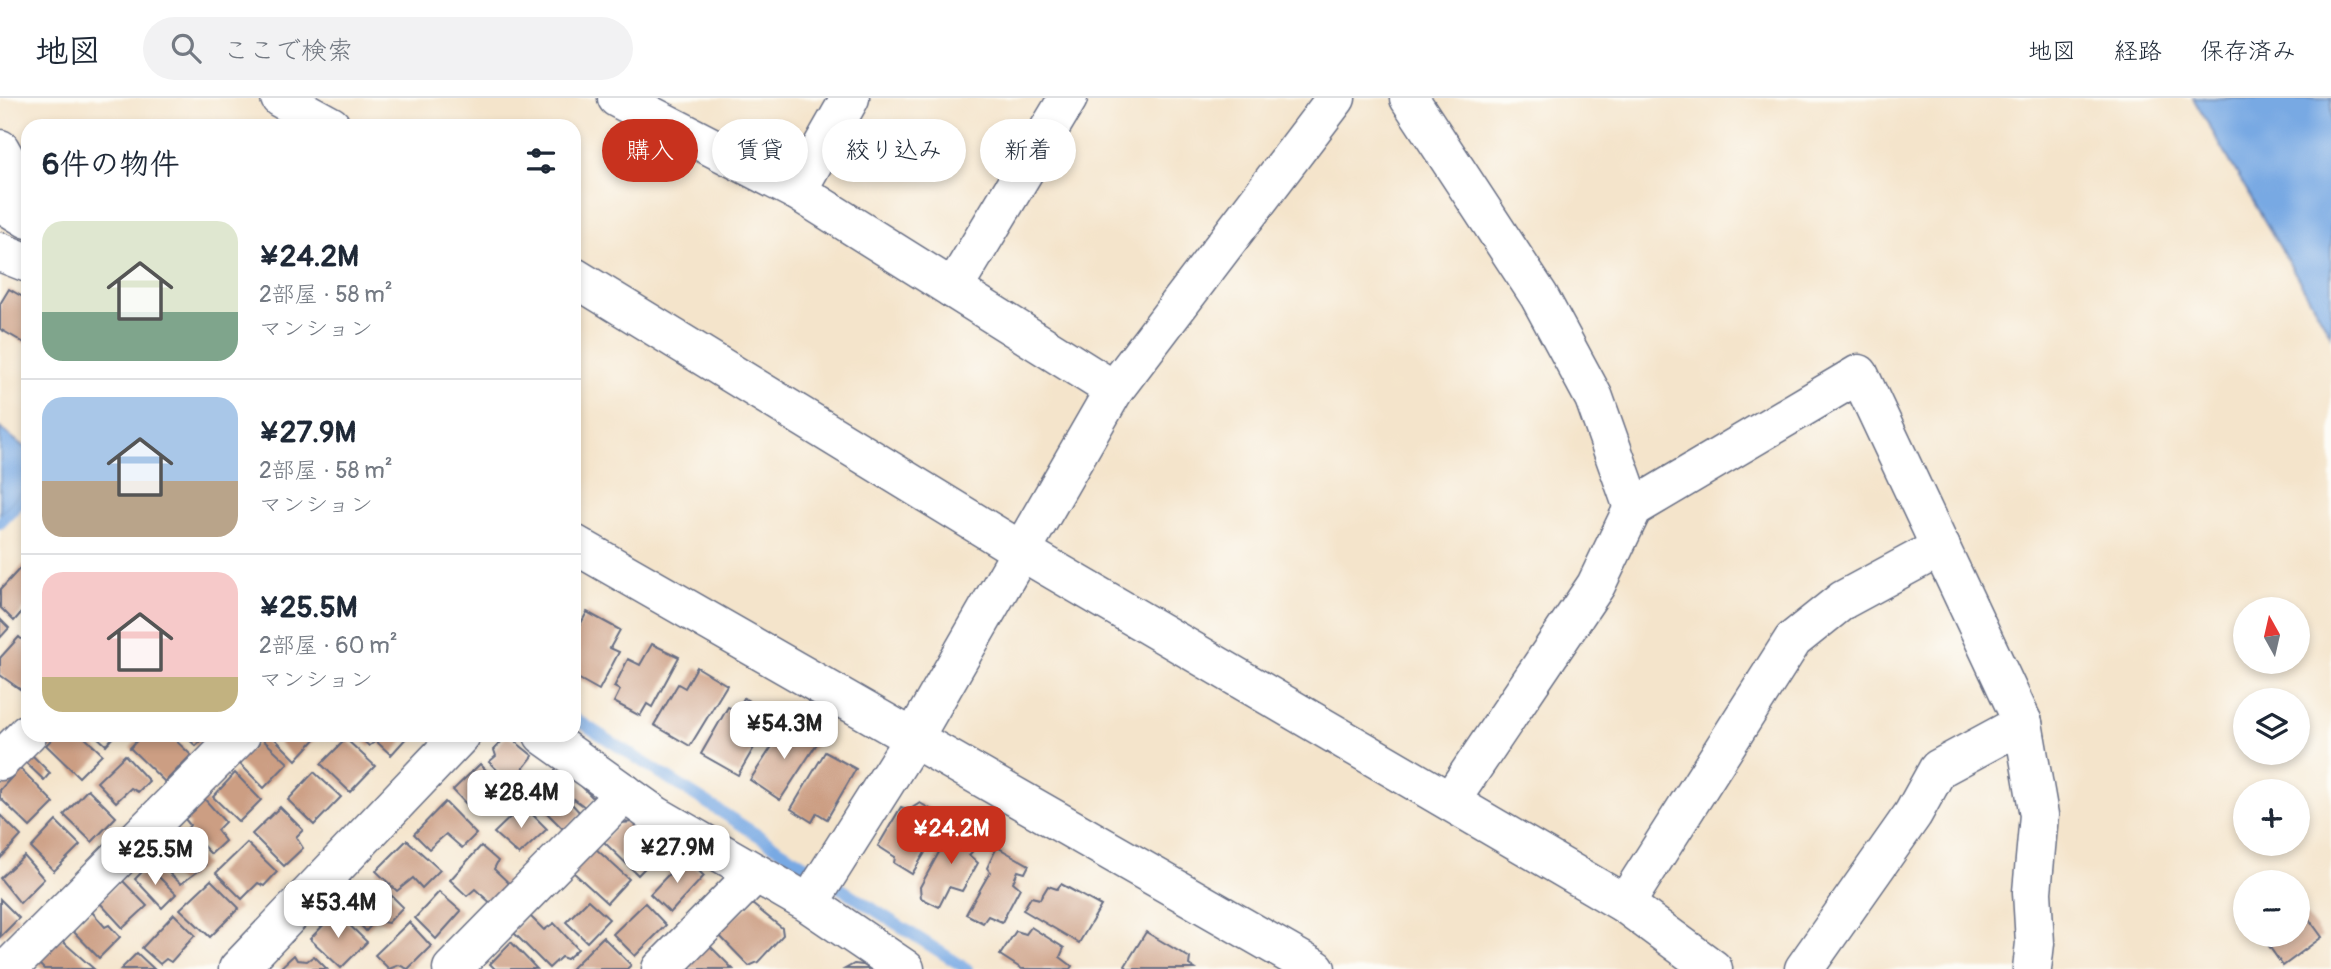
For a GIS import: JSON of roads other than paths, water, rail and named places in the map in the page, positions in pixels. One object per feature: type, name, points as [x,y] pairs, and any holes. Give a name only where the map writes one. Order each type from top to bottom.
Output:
[{"type":"street","points":[[280,98],[318,119]]},
{"type":"street","points":[[334,119],[345,98]]},
{"type":"street","points":[[617,98],[797,191],[1114,390]]},
{"type":"street","points":[[797,191],[850,98]]},
{"type":"street","points":[[953,289],[1068,98]]},
{"type":"street","points":[[820,886],[913,739],[1114,390],[1336,98]]},
{"type":"street","points":[[1409,98],[1539,296],[1594,398],[1633,508]]},
{"type":"street","points":[[0,149],[14,174],[21,178]]},
{"type":"street","points":[[0,202],[21,215]]},
{"type":"street","points":[[0,252],[21,261]]},
{"type":"street","points":[[581,281],[1023,552],[1625,904],[1713,969]]},
{"type":"street","points":[[1451,800],[1596,585],[1633,508],[1859,374],[2023,723],[2039,815],[2032,892],[2035,943],[2032,969]]},
{"type":"street","points":[[1625,904],[1793,640],[1843,600],[1941,547]]},
{"type":"street","points":[[583,556],[642,583],[1316,969]]},
{"type":"street","points":[[1804,969],[1906,824],[1938,769],[2023,723]]},
{"type":"street","points":[[0,761],[21,740]]},
{"type":"street","points":[[8,969],[235,742]]},
{"type":"street","points":[[238,969],[454,742]]},
{"type":"street","points":[[553,742],[655,815],[808,903],[905,969]]},
{"type":"street","points":[[452,969],[625,793]]},
{"type":"street","points":[[662,969],[756,873]]},
{"type":"water","points":[[2193,98],[2331,98],[2331,335]]},
{"type":"water","points":[[0,428],[21,444],[21,493],[0,515]]},
{"type":"waterway","points":[[0,523],[21,501]]},
{"type":"waterway","points":[[581,722],[967,969]]}]
